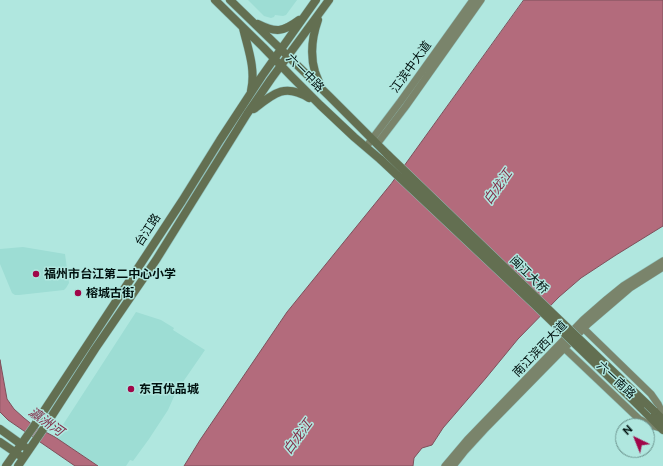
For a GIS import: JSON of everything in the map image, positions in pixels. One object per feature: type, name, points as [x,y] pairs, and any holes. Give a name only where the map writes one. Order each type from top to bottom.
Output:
[{"type":"main road","name":"六一中路","points":[[215,0],[280,66],[354,137],[366,147],[384,157]]},
{"type":"main road","name":"六一中路","points":[[230,0],[329,96],[374,142],[384,157]]},
{"type":"main road","points":[[285,52],[320,13],[329,0]]},
{"type":"main road","name":"江滨中大道","points":[[374,142],[400,102],[473,0]]},
{"type":"main road","name":"江滨中大道","points":[[366,147],[374,142],[406,106],[481,0]]},
{"type":"main road","points":[[251,20],[270,29],[285,29],[293,24],[314,3]]},
{"type":"main road","points":[[285,52],[314,3]]},
{"type":"main road","points":[[320,13],[312,40],[312,56],[318,81],[329,96]]},
{"type":"main road","points":[[243,27],[252,59],[252,83],[251,92],[248,98]]},
{"type":"main road","name":"台江路","points":[[21,444],[274,59],[285,52]]},
{"type":"main road","name":"台江路","points":[[29,449],[94,349],[156,260],[280,66],[285,52]]},
{"type":"main road","points":[[248,114],[270,96],[280,91],[297,92],[320,105]]},
{"type":"main road","name":"闽江大桥","points":[[384,157],[640,408]]},
{"type":"main road","name":"闽江大桥","points":[[384,157],[654,411],[662,426]]},
{"type":"main road","name":"南江滨西大道","points":[[452,466],[601,303],[617,290],[663,261]]},
{"type":"main road","name":"南江滨西大道","points":[[581,326],[630,288],[663,267]]},
{"type":"main road","name":"六一南路","points":[[581,326],[651,394],[663,415]]},
{"type":"main road","name":"六一南路","points":[[562,346],[639,418],[650,425],[662,426]]},
{"type":"main road","name":"南江滨西大道","points":[[445,466],[467,440],[562,346]]},
{"type":"main road","name":"六一南路","points":[[640,408],[662,426]]},
{"type":"main road","points":[[0,428],[29,449],[18,466]]},
{"type":"main road","points":[[0,442],[23,457]]},
{"type":"main road","points":[[6,466],[21,444]]},
{"type":"shaded area","points":[[248,0],[297,0],[286,15],[275,15],[271,18],[264,16]]},
{"type":"shaded area","name":"福州市台江第二中心小学","points":[[23,247],[65,254],[69,283],[64,290],[19,295],[12,293],[0,264],[0,249]]},
{"type":"shaded area","name":"东百优品城","points":[[136,312],[161,320],[174,328],[173,330],[205,350],[176,392],[168,410],[133,461],[130,460],[126,466],[99,466],[55,437]]},
{"type":"water","name":"白龙江","points":[[524,0],[663,0],[663,226],[581,278],[559,297],[518,339],[443,428],[432,445],[422,448],[414,458],[413,466],[184,466],[287,312],[391,184]]},
{"type":"water","points":[[0,360],[7,399],[14,409],[34,426],[55,437],[98,466],[75,466],[8,420],[0,412]]},
{"type":"place","name":"福州市台江第二中心小学","points":[[36,274]]},
{"type":"place","name":"榕城古街","points":[[78,293]]},
{"type":"place","name":"东百优品城","points":[[131,389]]},
{"type":"water label","name":"瀛洲河","points":[[46,422]]}]
